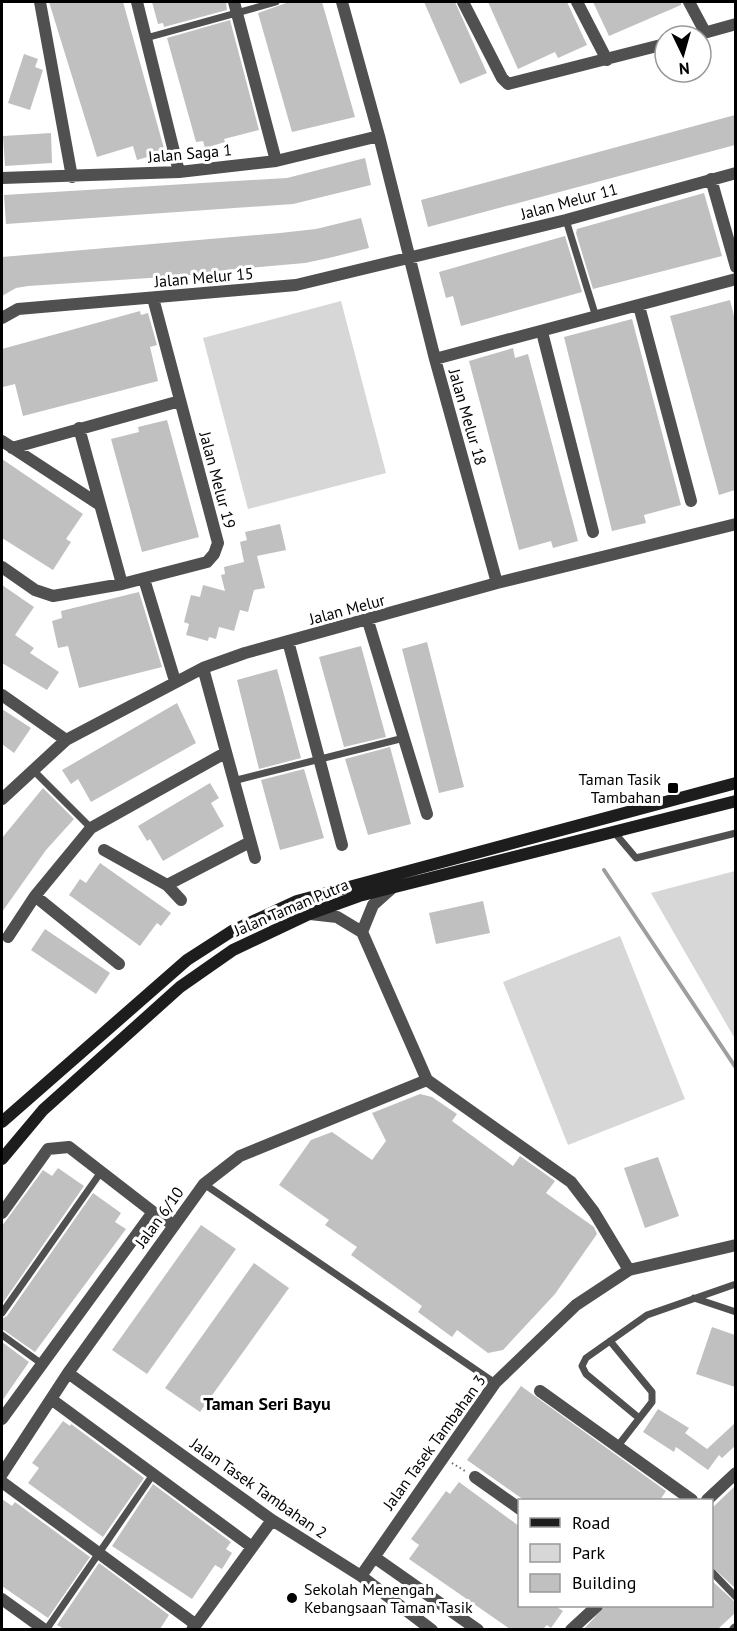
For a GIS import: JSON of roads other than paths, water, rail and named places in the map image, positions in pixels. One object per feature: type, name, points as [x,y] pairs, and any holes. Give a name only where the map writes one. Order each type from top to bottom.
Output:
[{"type":"street","points":[[40,2],[72,177]]},
{"type":"street","points":[[137,2],[179,172]]},
{"type":"street","name":"Jalan Melur 18","points":[[342,2],[379,136],[435,359],[497,583]]},
{"type":"street","points":[[463,2],[502,78],[508,84],[653,47]]},
{"type":"street","points":[[577,2],[607,60]]},
{"type":"street","points":[[689,2],[701,24]]},
{"type":"street","points":[[235,7],[276,160]]},
{"type":"street","points":[[713,30],[735,24]]},
{"type":"street","name":"Jalan Saga 1","points":[[2,178],[179,172],[276,160],[379,136]]},
{"type":"street","name":"Jalan Melur 11","points":[[410,259],[566,220],[735,173]]},
{"type":"street","points":[[711,179],[735,267]]},
{"type":"street","name":"Jalan Melur 15","points":[[2,318],[18,309],[296,285],[410,259]]},
{"type":"street","points":[[435,359],[735,279]]},
{"type":"street","name":"Jalan Melur 19","points":[[2,567],[35,590],[53,596],[144,579],[207,562],[214,554],[218,543],[153,298]]},
{"type":"street","points":[[639,306],[691,501]]},
{"type":"street","points":[[542,332],[593,532]]},
{"type":"street","points":[[7,444],[79,428],[180,401]]},
{"type":"street","points":[[79,428],[122,584]]},
{"type":"street","points":[[7,444],[100,505]]},
{"type":"street","name":"Jalan Melur","points":[[2,799],[66,740],[203,668],[288,641],[368,621],[497,583],[735,524]]},
{"type":"street","points":[[144,579],[175,681]]},
{"type":"street","points":[[368,621],[427,814]]},
{"type":"street","points":[[288,641],[342,845]]},
{"type":"street","points":[[203,668],[255,858]]},
{"type":"street","points":[[2,695],[66,740]]},
{"type":"street","points":[[8,937],[35,896],[91,828],[225,753]]},
{"type":"street","name":"Jalan Taman Putra","points":[[2,1122],[187,960],[232,931],[297,901],[735,783]]},
{"type":"street","name":"Jalan Taman Putra","points":[[2,1157],[43,1110],[180,987],[232,950],[309,914],[359,896],[735,801]]},
{"type":"street","points":[[610,815],[614,832]]},
{"type":"street","points":[[167,885],[250,842]]},
{"type":"street","points":[[104,850],[167,885],[181,900]]},
{"type":"street","points":[[362,932],[374,905],[392,888]]},
{"type":"street","points":[[35,896],[119,964]]},
{"type":"street","points":[[309,914],[337,917],[362,932],[427,1080],[571,1182],[594,1212],[629,1270]]},
{"type":"street","name":"Jalan 6/10","points":[[2,1474],[68,1373],[204,1184],[240,1156],[427,1080]]},
{"type":"street","points":[[2,1213],[48,1149],[69,1147],[153,1212],[174,1225]]},
{"type":"street","name":"Jalan 6/10","points":[[2,1419],[153,1212]]},
{"type":"street","name":"Jalan Tasek Tambahan 3","points":[[361,1576],[441,1457],[495,1383],[576,1305],[629,1270],[735,1245]]},
{"type":"street","name":"Jalan Tasek Tambahan 2","points":[[68,1373],[272,1520],[361,1576],[432,1629]]},
{"type":"street","points":[[540,1391],[691,1499]]},
{"type":"street","points":[[51,1399],[252,1547]]},
{"type":"street","points":[[708,1499],[735,1473]]},
{"type":"street","points":[[475,1477],[518,1508]]},
{"type":"street","points":[[2,1482],[194,1627],[272,1520]]},
{"type":"street","points":[[374,1557],[478,1629]]},
{"type":"street","points":[[2,1599],[45,1629]]},
{"type":"street","points":[[572,1629],[595,1607]]},
{"type":"lane","points":[[146,38],[235,7],[276,2]]},
{"type":"lane","points":[[566,220],[596,317]]},
{"type":"lane","points":[[233,781],[404,738]]},
{"type":"lane","points":[[32,769],[91,828]]},
{"type":"lane","points":[[614,832],[636,858],[735,833]]},
{"type":"lane","points":[[2,1313],[101,1172]]},
{"type":"lane","points":[[204,1184],[495,1383]]},
{"type":"lane","points":[[639,1418],[586,1374],[582,1366],[586,1358],[647,1315],[735,1284]]},
{"type":"lane","points":[[694,1298],[735,1312]]},
{"type":"lane","points":[[2,1335],[42,1364]]},
{"type":"lane","points":[[610,1341],[652,1392],[652,1402],[617,1447]]},
{"type":"lane","points":[[45,1629],[154,1473]]},
{"type":"lane","points":[[713,1574],[735,1597]]},
{"type":"waterway","points":[[604,870],[736,1068]]},
{"type":"place","name":"Taman Tasik Tambahan","points":[[673,788]]},
{"type":"place","name":"Sekolah Menengah Kebangsaan Taman Tasik","points":[[292,1598]]},
{"type":"district","name":"Taman Seri Bayu","points":[[267,1404]]}]
